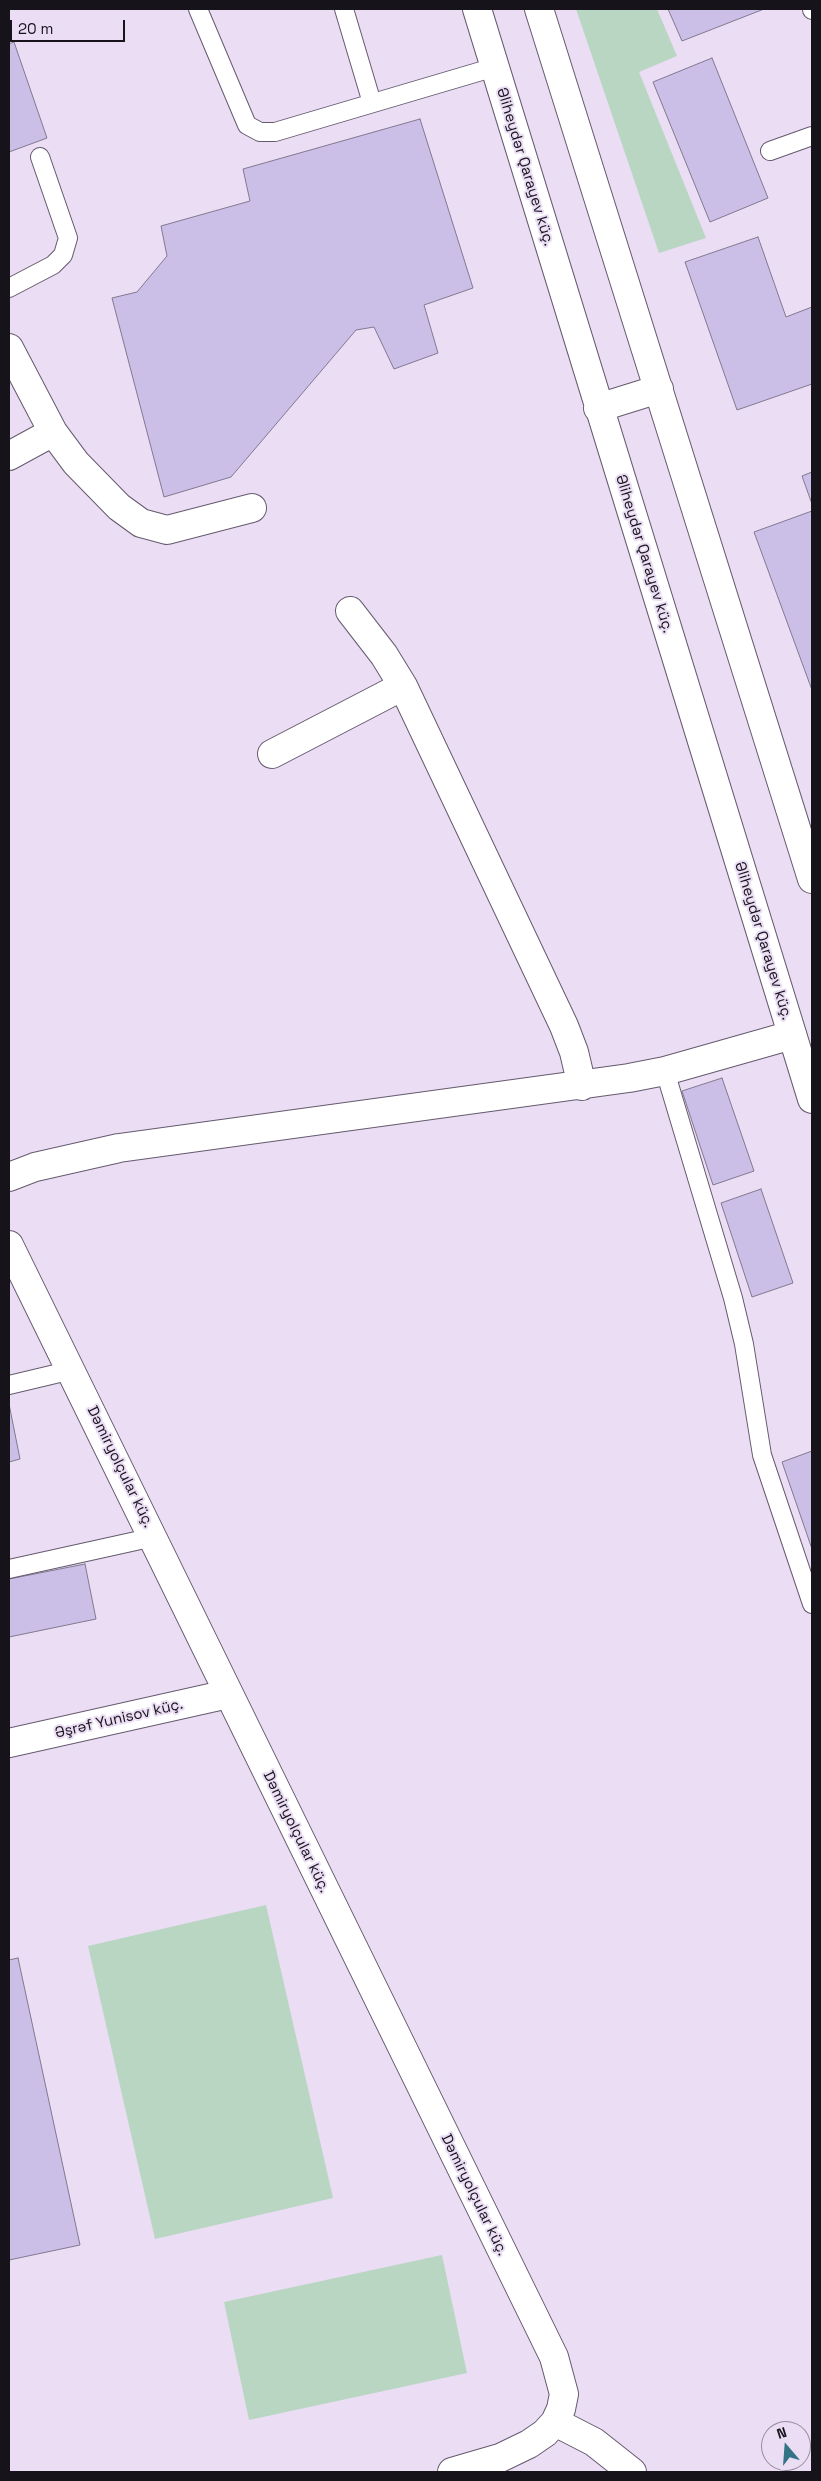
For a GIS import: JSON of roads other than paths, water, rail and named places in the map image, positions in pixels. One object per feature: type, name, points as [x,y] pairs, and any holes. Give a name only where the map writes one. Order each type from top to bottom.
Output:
[{"type":"street","name":"Əliheydər Qarayev küç.","points":[[477,9],[598,408],[812,1099]]},
{"type":"street","points":[[539,9],[659,389],[807,845],[812,879]]},
{"type":"street","points":[[9,348],[54,432],[76,463],[119,507],[141,523],[167,530],[252,508]]},
{"type":"street","points":[[598,408],[659,389]]},
{"type":"street","points":[[9,456],[54,432]]},
{"type":"street","points":[[350,612],[384,655],[403,686],[564,1026],[574,1052],[582,1086]]},
{"type":"street","points":[[272,754],[403,686]]},
{"type":"street","points":[[9,1177],[35,1167],[129,1146],[582,1086],[665,1071],[792,1035]]},
{"type":"street","name":"Dəmiryolçular küç.","points":[[9,1245],[154,1537],[228,1694],[554,2357],[564,2394],[561,2409],[555,2422]]},
{"type":"street","name":"Əşrəf Yunisov küç.","points":[[9,1743],[228,1694]]},
{"type":"street","points":[[452,2472],[500,2458],[529,2444],[545,2433],[555,2422],[594,2442],[632,2472]]},
{"type":"lane","points":[[198,9],[247,124],[260,132],[275,132],[495,67]]},
{"type":"lane","points":[[344,9],[372,103]]},
{"type":"lane","points":[[770,152],[812,136]]},
{"type":"lane","points":[[9,288],[53,265],[63,256],[68,238],[40,157]]},
{"type":"lane","points":[[665,1071],[744,1344],[762,1455],[812,1604]]},
{"type":"lane","points":[[9,1385],[72,1370]]},
{"type":"lane","points":[[9,1569],[154,1537]]}]
